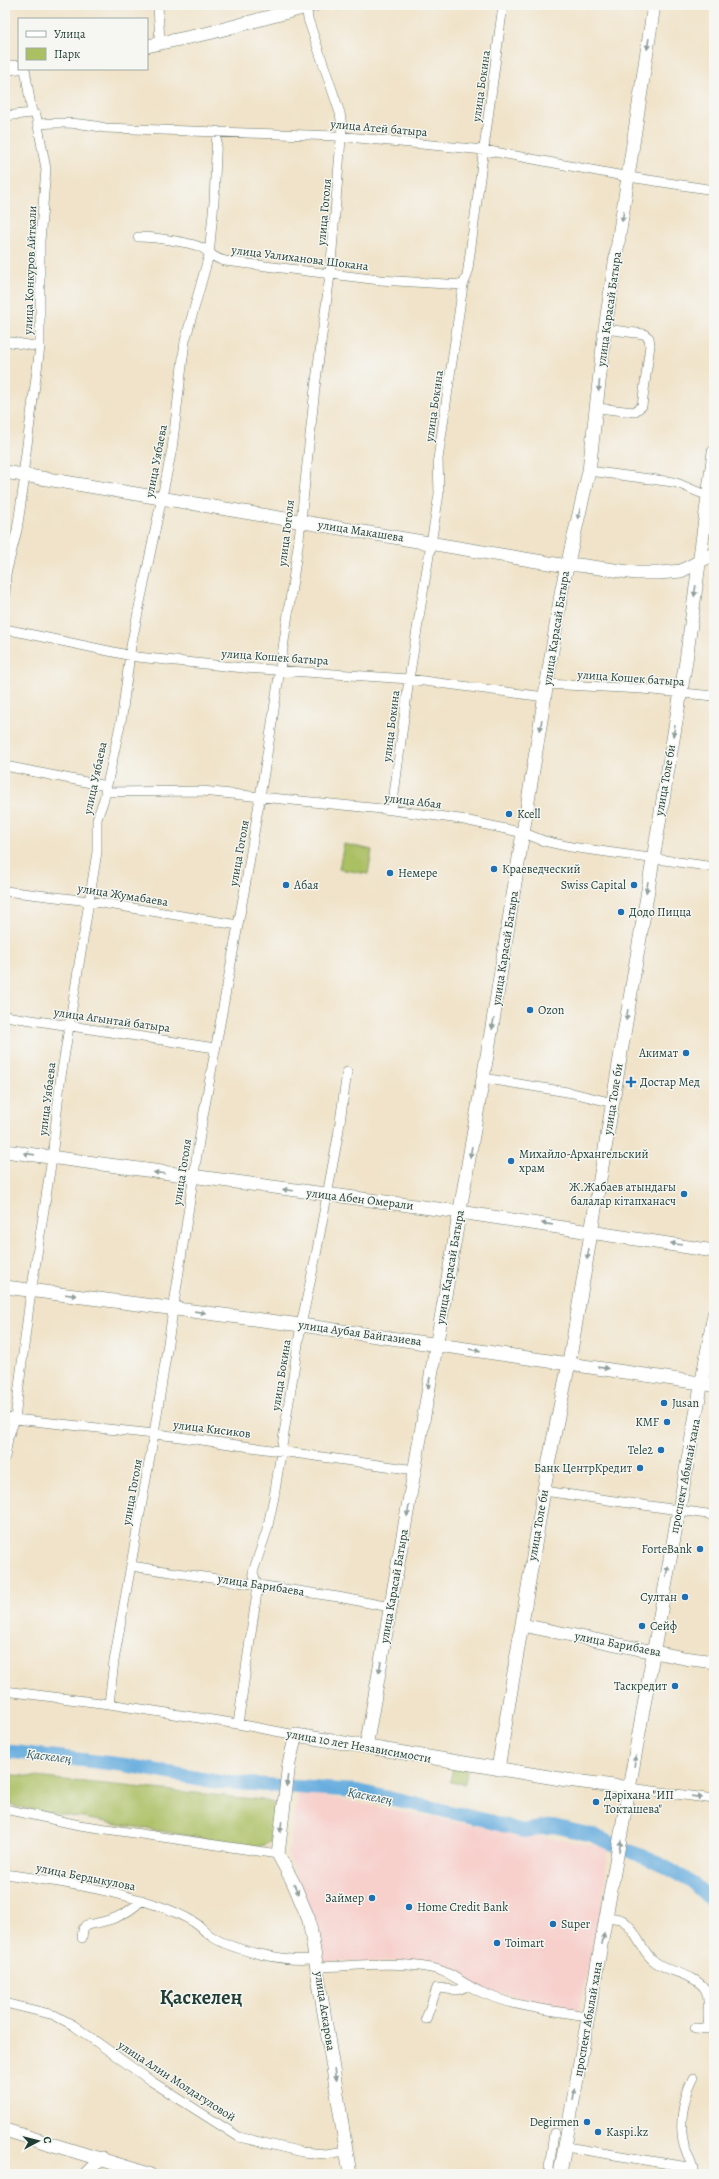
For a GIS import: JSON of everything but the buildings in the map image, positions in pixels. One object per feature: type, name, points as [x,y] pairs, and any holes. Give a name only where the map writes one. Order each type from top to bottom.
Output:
[{"type":"main road","name":"улица Карасай Батыра","points":[[366,1747],[483,1078],[567,564],[589,471],[605,329],[654,5]]},
{"type":"main road","points":[[148,46],[309,6]]},
{"type":"main road","points":[[5,68],[18,67]]},
{"type":"main road","name":"улица Толе би","points":[[498,1769],[544,1491],[569,1363],[613,1103],[680,692],[714,452]]},
{"type":"main road","name":"улица Макашева","points":[[5,472],[431,543],[636,573],[681,571],[714,554]]},
{"type":"main road","name":"улица Абен Омерали","points":[[5,1151],[460,1212],[592,1231],[714,1251]]},
{"type":"main road","name":"улица Аубая Байгазиева","points":[[5,1287],[301,1325],[708,1384]]},
{"type":"main road","name":"проспект Абылай хана","points":[[554,2171],[555,2153],[588,2016],[624,1827],[678,1510],[708,1384],[714,1314]]},
{"type":"main road","name":"улица Барибаева","points":[[522,1625],[714,1662]]},
{"type":"main road","points":[[278,1854],[289,1763],[296,1735]]},
{"type":"main road","name":"улица 10 лет Независимости","points":[[296,1735],[498,1769],[630,1788]]},
{"type":"main road","name":"улица Аскарова","points":[[278,1854],[294,1882],[309,1920],[317,1962],[350,2174]]},
{"type":"main road","points":[[5,2130],[102,2158],[150,2174]]},
{"type":"main road","points":[[86,2174],[102,2158]]},
{"type":"street","points":[[158,5],[160,44]]},
{"type":"street","name":"улица Бокина","points":[[392,810],[409,679],[439,494],[438,459],[463,285],[467,276],[503,5]]},
{"type":"street","name":"улица Гоголя","points":[[109,1704],[114,1661],[154,1434],[194,1177],[261,796],[300,521],[330,275],[342,137],[340,113],[308,19],[309,6]]},
{"type":"street","name":"улица Конкуров Айткали","points":[[5,596],[6,574],[17,530],[40,347],[40,241],[46,169],[39,124],[36,115],[32,113],[25,70]]},
{"type":"street","points":[[5,116],[32,113]]},
{"type":"street","name":"улица Атей батыра","points":[[39,124],[60,122],[88,124],[105,128],[342,137],[484,150],[629,177],[714,190]]},
{"type":"street","name":"улица Уябаева","points":[[5,1457],[8,1438],[15,1419],[52,1158],[60,1083],[97,852],[97,818],[106,789],[126,692],[130,654],[163,499],[172,449],[185,341],[209,254],[214,202],[217,132]]},
{"type":"street","name":"улица Уалиханова Шокана","points":[[138,237],[157,238],[195,246],[204,249],[209,254],[225,262],[311,271],[330,275],[463,285]]},
{"type":"street","points":[[597,408],[634,412],[642,406],[650,345],[649,338],[644,334],[605,329]]},
{"type":"street","points":[[5,340],[40,347]]},
{"type":"street","points":[[589,471],[673,482],[686,486],[697,493],[707,495]]},
{"type":"street","name":"улица Кошек батыра","points":[[5,628],[130,654],[137,657],[279,670],[546,690],[680,692],[714,696]]},
{"type":"street","name":"улица Абая","points":[[5,766],[106,789],[202,790],[392,810],[460,819],[524,833],[544,841],[652,859],[714,867]]},
{"type":"street","name":"улица Жумабаева","points":[[5,891],[89,901],[238,925]]},
{"type":"street","name":"улица Агынтай батыра","points":[[5,1016],[69,1027],[216,1048]]},
{"type":"street","name":"улица Бокина","points":[[238,1724],[258,1585],[253,1572],[267,1530],[282,1451],[301,1325],[327,1195],[347,1072]]},
{"type":"street","points":[[483,1078],[573,1093],[613,1103]]},
{"type":"street","name":"улица Кисиков","points":[[5,1418],[154,1434],[414,1470]]},
{"type":"street","points":[[544,1491],[714,1515]]},
{"type":"street","name":"улица Барибаева","points":[[131,1566],[338,1597],[390,1607]]},
{"type":"street","name":"улица 10 лет Независимости","points":[[5,1691],[109,1704],[238,1724],[296,1735]]},
{"type":"street","name":"улица 10 лет Независимости","points":[[630,1788],[714,1799]]},
{"type":"street","points":[[5,1809],[79,1824],[278,1854]]},
{"type":"street","name":"улица Бердыкулова","points":[[5,1874],[85,1886],[142,1900],[178,1912],[198,1925],[212,1937],[256,1953],[290,1960],[431,1968],[444,1972],[483,1993],[536,2009],[588,2016]]},
{"type":"street","points":[[82,1938],[83,1929],[86,1925],[113,1920],[132,1909],[142,1900]]},
{"type":"street","points":[[607,1917],[622,1920],[628,1925],[653,1961],[696,1981],[705,1989],[712,2031],[695,2028]]},
{"type":"street","points":[[426,2019],[437,1988],[455,1992],[468,1985]]},
{"type":"street","name":"улица Алии Молдагуловой","points":[[5,2003],[54,2015],[73,2025],[151,2081],[239,2137],[302,2152],[326,2154],[346,2151]]},
{"type":"street","points":[[554,2133],[555,2153],[693,2171],[685,2148],[683,2128],[683,2103],[693,2078]]},
{"type":"shaded area","points":[[299,1791],[470,1825],[608,1848],[602,1911],[578,2011],[491,1991],[465,1982],[424,1961],[325,1962],[288,1855]]},
{"type":"green space","points":[[344,844],[372,850],[368,874],[339,869]]},
{"type":"green space","points":[[453,1767],[467,1770],[465,1784],[450,1782]]},
{"type":"green space","points":[[5,1774],[264,1800],[275,1804],[270,1842],[265,1845],[254,1847],[17,1807],[5,1803]]},
{"type":"waterway","name":"Қаскелең","points":[[5,1751],[125,1765],[219,1782],[358,1791],[485,1820],[523,1831],[553,1826],[592,1835],[660,1864],[693,1883],[714,1903]]},
{"type":"place","name":"Kcell","points":[[509,814]]},
{"type":"place","name":"Краеведческий","points":[[494,869]]},
{"type":"place","name":"Немере","points":[[390,873]]},
{"type":"place","name":"Абая","points":[[286,885]]},
{"type":"place","name":"Swiss Capital","points":[[634,885]]},
{"type":"place","name":"Додо Пицца","points":[[621,912]]},
{"type":"place","name":"Ozon","points":[[530,1010]]},
{"type":"place","name":"Акимат","points":[[686,1053]]},
{"type":"place","name":"Достар Мед","points":[[631,1082]]},
{"type":"place","name":"Михайло-Архангельский храм","points":[[511,1161]]},
{"type":"place","name":"Ж.Жабаев атындағы балалар кітапханасч","points":[[684,1194]]},
{"type":"place","name":"Jusan","points":[[664,1403]]},
{"type":"place","name":"KMF","points":[[667,1422]]},
{"type":"place","name":"Tele2","points":[[661,1450]]},
{"type":"place","name":"Банк ЦентрКредит","points":[[640,1468]]},
{"type":"place","name":"ForteBank","points":[[700,1549]]},
{"type":"place","name":"Султан","points":[[685,1597]]},
{"type":"place","name":"Сейф","points":[[642,1626]]},
{"type":"place","name":"Таскредит","points":[[675,1686]]},
{"type":"place","name":"Дәріхана \"ИП Токташева\"","points":[[596,1802]]},
{"type":"place","name":"Займер","points":[[372,1898]]},
{"type":"place","name":"Home Credit Bank","points":[[409,1907]]},
{"type":"place","name":"Super","points":[[553,1924]]},
{"type":"place","name":"Toimart","points":[[497,1943]]},
{"type":"place","name":"Degirmen","points":[[587,2122]]},
{"type":"place","name":"Kaspi.kz","points":[[598,2132]]},
{"type":"district","name":"Қаскелең","points":[[201,1997]]}]
